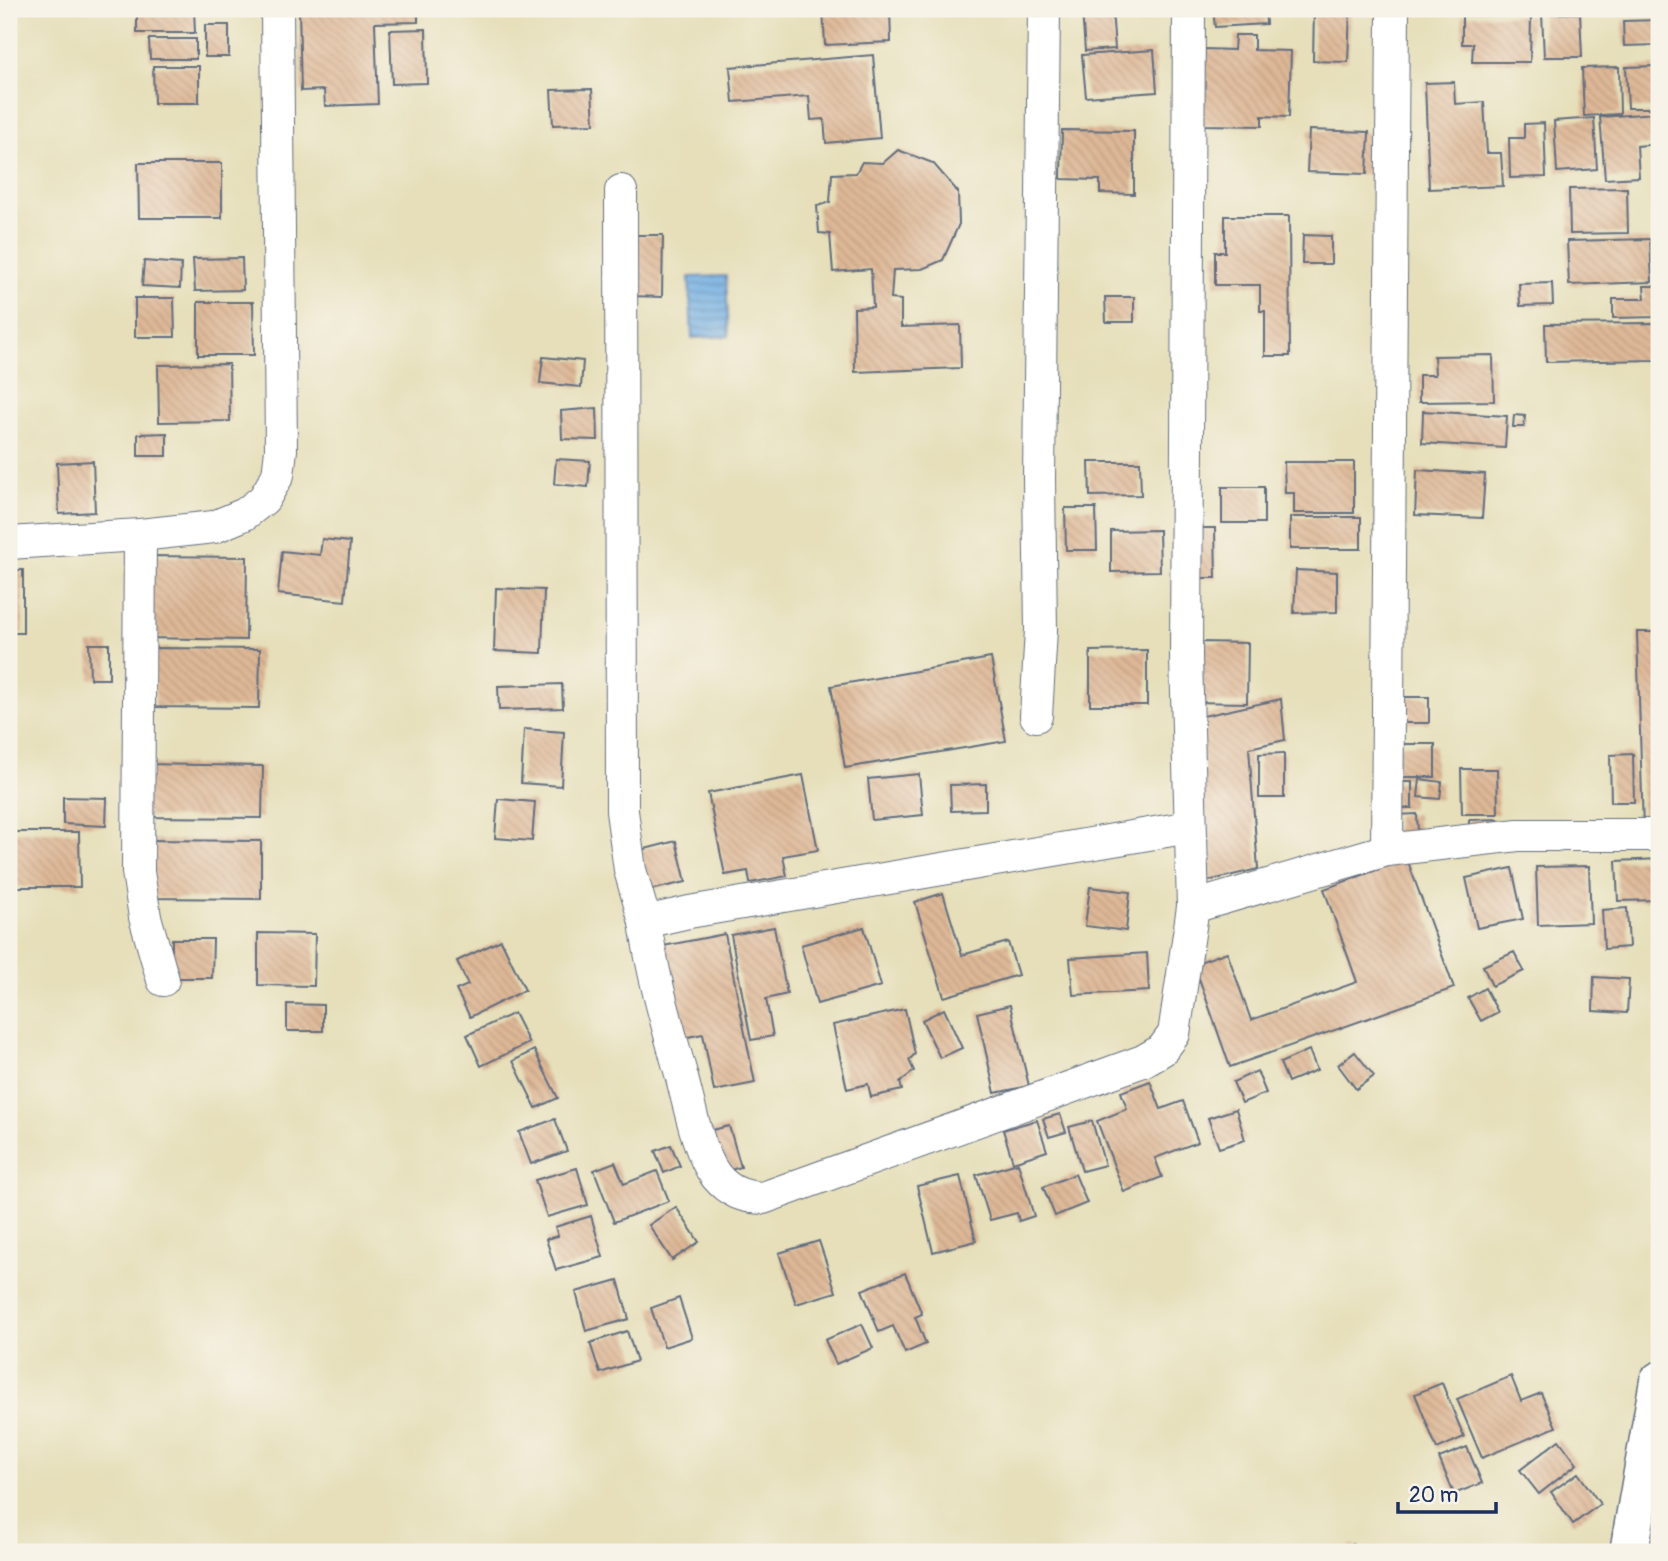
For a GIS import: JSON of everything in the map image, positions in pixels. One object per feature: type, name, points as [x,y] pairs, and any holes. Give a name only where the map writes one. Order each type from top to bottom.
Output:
[{"type":"street","points":[[9,543],[140,535],[215,527],[245,514],[264,499],[278,475],[281,450],[276,9]]},
{"type":"street","points":[[1036,716],[1042,605],[1039,478],[1044,9]]},
{"type":"street","points":[[621,191],[622,811],[631,870],[657,983],[696,1132],[715,1174],[727,1188],[746,1197],[763,1198],[1143,1061],[1162,1050],[1174,1034],[1194,907],[1186,658],[1189,9]]},
{"type":"street","points":[[1387,850],[1393,9]]},
{"type":"street","points":[[140,535],[138,872],[145,917],[163,980]]},
{"type":"street","points":[[645,922],[689,912],[1190,827]]},
{"type":"street","points":[[1194,907],[1387,850],[1518,835],[1659,835]]},
{"type":"street","points":[[1629,1552],[1659,1381]]},
{"type":"water","points":[[726,276],[729,336],[692,338],[689,277]]},
{"type":"building","points":[[137,9],[194,9],[195,33],[137,33]]},
{"type":"building","points":[[299,9],[418,9],[418,22],[375,23],[378,104],[325,106],[324,90],[301,91]]},
{"type":"building","points":[[823,9],[890,9],[891,42],[825,45]]},
{"type":"building","points":[[1112,9],[1115,49],[1085,51],[1082,10]]},
{"type":"building","points":[[1213,9],[1265,9],[1266,24],[1215,27]]},
{"type":"building","points":[[1314,9],[1350,9],[1348,62],[1313,61]]},
{"type":"building","points":[[1624,9],[1659,9],[1659,11],[1624,12]]},
{"type":"building","points":[[1580,13],[1582,57],[1544,57],[1542,14]]},
{"type":"building","points":[[1462,15],[1531,16],[1530,62],[1472,62],[1473,44],[1462,44]]},
{"type":"building","points":[[1659,20],[1659,45],[1624,46],[1623,21]]},
{"type":"building","points":[[205,25],[229,25],[229,57],[205,57]]},
{"type":"building","points":[[426,29],[427,83],[392,84],[390,30]]},
{"type":"building","points":[[1235,35],[1254,35],[1254,50],[1291,51],[1289,117],[1262,116],[1262,126],[1203,125],[1204,49],[1234,50]]},
{"type":"building","points":[[149,39],[196,39],[196,59],[150,59]]},
{"type":"building","points":[[1154,50],[1157,92],[1086,97],[1082,55]]},
{"type":"building","points":[[873,55],[880,138],[826,143],[824,119],[811,120],[809,96],[733,102],[730,67]]},
{"type":"building","points":[[153,66],[199,66],[199,103],[154,103]]},
{"type":"building","points":[[1654,66],[1655,108],[1628,108],[1626,67]]},
{"type":"building","points":[[1619,67],[1620,114],[1584,116],[1582,68]]},
{"type":"building","points":[[1454,82],[1455,104],[1484,102],[1487,153],[1501,153],[1503,186],[1429,189],[1425,83]]},
{"type":"building","points":[[592,89],[594,124],[553,125],[551,90]]},
{"type":"building","points":[[1656,113],[1658,144],[1637,146],[1639,177],[1605,179],[1600,117]]},
{"type":"building","points":[[1594,118],[1597,169],[1557,172],[1554,121]]},
{"type":"building","points":[[1544,123],[1546,177],[1510,178],[1509,138],[1524,138],[1524,124]]},
{"type":"building","points":[[1062,130],[1134,131],[1134,194],[1100,193],[1100,180],[1061,179]]},
{"type":"building","points":[[1309,130],[1369,132],[1367,174],[1307,172]]},
{"type":"building","points":[[898,150],[933,163],[958,192],[959,224],[943,260],[922,269],[893,270],[891,299],[901,300],[901,327],[960,325],[961,368],[855,372],[854,308],[873,307],[871,269],[833,272],[830,234],[819,233],[817,206],[830,202],[832,174],[856,173],[862,162],[883,163]]},
{"type":"building","points":[[138,163],[222,163],[222,218],[139,218]]},
{"type":"building","points":[[1627,188],[1628,233],[1570,234],[1569,189]]},
{"type":"building","points":[[1225,216],[1289,216],[1290,356],[1265,356],[1265,311],[1260,311],[1260,285],[1215,285],[1215,252],[1225,252]]},
{"type":"building","points":[[631,235],[663,235],[662,297],[631,296]]},
{"type":"building","points":[[1303,235],[1331,236],[1331,264],[1302,264]]},
{"type":"building","points":[[1650,239],[1652,282],[1569,285],[1567,241]]},
{"type":"building","points":[[242,258],[243,290],[195,291],[193,259]]},
{"type":"building","points":[[144,261],[181,264],[180,288],[142,286]]},
{"type":"building","points":[[1552,283],[1553,305],[1520,306],[1519,284]]},
{"type":"building","points":[[1644,286],[1657,286],[1658,317],[1613,318],[1613,299],[1645,299]]},
{"type":"building","points":[[1105,297],[1134,297],[1134,322],[1106,322]]},
{"type":"building","points":[[135,298],[174,298],[175,337],[135,337]]},
{"type":"building","points":[[198,302],[253,302],[254,355],[198,355]]},
{"type":"building","points":[[1656,323],[1657,360],[1546,362],[1545,324]]},
{"type":"building","points":[[1493,355],[1494,401],[1419,402],[1419,375],[1435,375],[1434,356]]},
{"type":"building","points":[[543,357],[583,361],[581,387],[540,383]]},
{"type":"building","points":[[229,364],[230,421],[159,422],[158,365]]},
{"type":"building","points":[[597,408],[598,440],[562,439],[561,411]]},
{"type":"building","points":[[1423,411],[1507,416],[1505,448],[1422,443]]},
{"type":"building","points":[[1514,415],[1525,416],[1524,427],[1513,427]]},
{"type":"building","points":[[167,433],[167,456],[138,456],[138,434]]},
{"type":"building","points":[[556,459],[590,461],[588,487],[554,484]]},
{"type":"building","points":[[93,461],[95,512],[59,514],[57,463]]},
{"type":"building","points":[[1089,462],[1140,462],[1141,495],[1090,496]]},
{"type":"building","points":[[1284,462],[1354,462],[1354,513],[1294,513],[1294,493],[1285,493]]},
{"type":"building","points":[[1417,470],[1485,474],[1482,518],[1415,515]]},
{"type":"building","points":[[1222,487],[1264,487],[1264,523],[1222,523]]},
{"type":"building","points":[[1065,508],[1096,508],[1097,550],[1066,550]]},
{"type":"building","points":[[1290,517],[1361,517],[1361,549],[1290,549]]},
{"type":"building","points":[[1191,528],[1215,528],[1216,578],[1192,578]]},
{"type":"building","points":[[1159,530],[1160,571],[1111,572],[1111,531]]},
{"type":"building","points":[[322,539],[350,542],[345,601],[278,594],[282,551],[320,555]]},
{"type":"building","points":[[148,556],[247,557],[246,640],[148,638]]},
{"type":"building","points":[[9,570],[23,570],[23,633],[9,633]]},
{"type":"building","points":[[1296,570],[1337,572],[1337,612],[1294,613]]},
{"type":"building","points":[[496,588],[544,590],[542,653],[494,651]]},
{"type":"building","points":[[1637,632],[1659,632],[1659,829],[1643,830]]},
{"type":"building","points":[[1202,642],[1248,643],[1247,703],[1190,702],[1202,672]]},
{"type":"building","points":[[89,644],[109,644],[109,679],[90,679]]},
{"type":"building","points":[[155,648],[260,649],[259,708],[155,707]]},
{"type":"building","points":[[1147,650],[1147,705],[1090,705],[1090,651]]},
{"type":"building","points":[[991,658],[1006,741],[845,768],[831,686]]},
{"type":"building","points":[[562,684],[563,708],[499,710],[498,686]]},
{"type":"building","points":[[1402,697],[1429,697],[1429,723],[1402,723]]},
{"type":"building","points":[[1281,699],[1285,740],[1249,748],[1258,869],[1195,884],[1194,718]]},
{"type":"building","points":[[524,729],[564,732],[561,786],[521,783]]},
{"type":"building","points":[[1391,744],[1435,744],[1435,777],[1392,777]]},
{"type":"building","points":[[1284,753],[1284,798],[1259,798],[1259,754]]},
{"type":"building","points":[[1633,754],[1634,802],[1611,802],[1610,755]]},
{"type":"building","points":[[144,764],[263,766],[262,818],[144,817]]},
{"type":"building","points":[[1461,769],[1497,769],[1498,814],[1462,814]]},
{"type":"building","points":[[919,774],[923,815],[872,820],[868,779]]},
{"type":"building","points":[[803,775],[818,850],[783,856],[787,876],[750,883],[748,871],[725,875],[708,793]]},
{"type":"building","points":[[1420,779],[1442,782],[1440,799],[1418,797]]},
{"type":"building","points":[[1391,782],[1412,782],[1412,808],[1392,808]]},
{"type":"building","points":[[986,784],[986,810],[951,811],[950,785]]},
{"type":"building","points":[[63,797],[107,798],[106,826],[63,824]]},
{"type":"building","points":[[498,799],[535,802],[532,841],[495,838]]},
{"type":"building","points":[[1417,814],[1418,836],[1396,836],[1396,815]]},
{"type":"building","points":[[1498,819],[1499,836],[1469,836],[1469,820]]},
{"type":"building","points":[[9,832],[79,832],[80,887],[9,887]]},
{"type":"building","points":[[147,840],[261,841],[261,899],[147,898]]},
{"type":"building","points":[[676,841],[686,882],[650,890],[641,850]]},
{"type":"building","points":[[1407,859],[1454,988],[1230,1067],[1194,964],[1227,952],[1251,1020],[1357,982],[1324,889]]},
{"type":"building","points":[[1659,859],[1659,900],[1618,901],[1616,861]]},
{"type":"building","points":[[1589,866],[1591,923],[1538,925],[1536,867]]},
{"type":"building","points":[[1512,868],[1523,919],[1477,928],[1466,878]]},
{"type":"building","points":[[1090,887],[1130,892],[1126,931],[1085,926]]},
{"type":"building","points":[[943,893],[962,955],[1008,942],[1018,975],[944,997],[915,902]]},
{"type":"building","points":[[1627,908],[1629,947],[1604,949],[1602,910]]},
{"type":"building","points":[[774,927],[787,994],[766,999],[773,1036],[751,1040],[731,935]]},
{"type":"building","points":[[864,927],[881,986],[817,1004],[801,945]]},
{"type":"building","points":[[258,933],[315,934],[314,986],[258,985]]},
{"type":"building","points":[[725,934],[755,1083],[714,1091],[703,1034],[672,1040],[653,948]]},
{"type":"building","points":[[172,939],[213,939],[212,978],[172,978]]},
{"type":"building","points":[[501,940],[525,990],[470,1017],[456,990],[468,985],[457,961]]},
{"type":"building","points":[[1514,952],[1524,971],[1492,986],[1483,966]]},
{"type":"building","points":[[1147,953],[1149,991],[1073,995],[1070,958]]},
{"type":"building","points":[[1594,977],[1629,979],[1627,1013],[1593,1011]]},
{"type":"building","points":[[1485,988],[1498,1012],[1481,1021],[1468,998]]},
{"type":"building","points":[[287,1004],[323,1005],[323,1031],[287,1031]]},
{"type":"building","points":[[1010,1005],[1029,1086],[995,1093],[977,1013]]},
{"type":"building","points":[[905,1009],[915,1054],[909,1060],[914,1071],[900,1082],[902,1090],[871,1097],[868,1084],[847,1089],[833,1025]]},
{"type":"building","points":[[944,1009],[962,1048],[940,1058],[922,1020]]},
{"type":"building","points":[[514,1013],[529,1043],[481,1066],[467,1035]]},
{"type":"building","points":[[534,1050],[558,1098],[536,1108],[513,1061]]},
{"type":"building","points":[[1309,1050],[1317,1070],[1288,1082],[1280,1063]]},
{"type":"building","points":[[1355,1052],[1374,1076],[1356,1089],[1338,1065]]},
{"type":"building","points":[[1257,1071],[1266,1093],[1242,1103],[1233,1082]]},
{"type":"building","points":[[1150,1081],[1161,1109],[1183,1101],[1198,1142],[1155,1158],[1162,1177],[1124,1192],[1097,1121],[1127,1109],[1121,1092]]},
{"type":"building","points":[[1236,1109],[1245,1140],[1219,1148],[1208,1118]]},
{"type":"building","points":[[1060,1114],[1066,1132],[1049,1137],[1043,1119]]},
{"type":"building","points":[[555,1119],[567,1151],[531,1164],[519,1132]]},
{"type":"building","points":[[1037,1120],[1047,1151],[1013,1162],[1003,1130]]},
{"type":"building","points":[[1092,1121],[1105,1165],[1082,1171],[1069,1127]]},
{"type":"building","points":[[729,1126],[741,1167],[715,1174],[704,1132]]},
{"type":"building","points":[[671,1145],[680,1166],[664,1173],[655,1151]]},
{"type":"building","points":[[615,1162],[624,1184],[657,1171],[669,1201],[614,1222],[594,1170]]},
{"type":"building","points":[[1018,1163],[1034,1216],[1019,1221],[1017,1213],[990,1220],[976,1175]]},
{"type":"building","points":[[577,1168],[588,1205],[547,1217],[535,1180]]},
{"type":"building","points":[[1075,1174],[1087,1203],[1055,1216],[1043,1187]]},
{"type":"building","points":[[960,1176],[976,1241],[933,1252],[917,1186]]},
{"type":"building","points":[[676,1207],[699,1242],[672,1260],[649,1225]]},
{"type":"building","points":[[591,1216],[603,1257],[556,1270],[546,1239],[558,1236],[555,1227]]},
{"type":"building","points":[[819,1241],[836,1292],[796,1304],[779,1253]]},
{"type":"building","points":[[905,1273],[922,1314],[915,1317],[926,1344],[905,1353],[893,1326],[879,1332],[862,1290]]},
{"type":"building","points":[[618,1280],[629,1319],[586,1331],[576,1292]]},
{"type":"building","points":[[679,1298],[692,1338],[664,1347],[651,1308]]},
{"type":"building","points":[[862,1324],[873,1348],[836,1364],[825,1340]]},
{"type":"building","points":[[627,1331],[637,1361],[600,1373],[590,1343]]},
{"type":"building","points":[[1511,1376],[1521,1401],[1541,1393],[1556,1427],[1482,1458],[1457,1399]]},
{"type":"building","points":[[1442,1383],[1464,1437],[1437,1449],[1415,1394]]},
{"type":"building","points":[[1559,1440],[1577,1464],[1539,1494],[1520,1470]]},
{"type":"building","points":[[1467,1447],[1482,1483],[1454,1494],[1439,1458]]},
{"type":"building","points":[[1578,1473],[1600,1504],[1573,1524],[1551,1492]]},
{"type":"building","points":[[1352,1544],[1362,1552],[1345,1552]]}]
